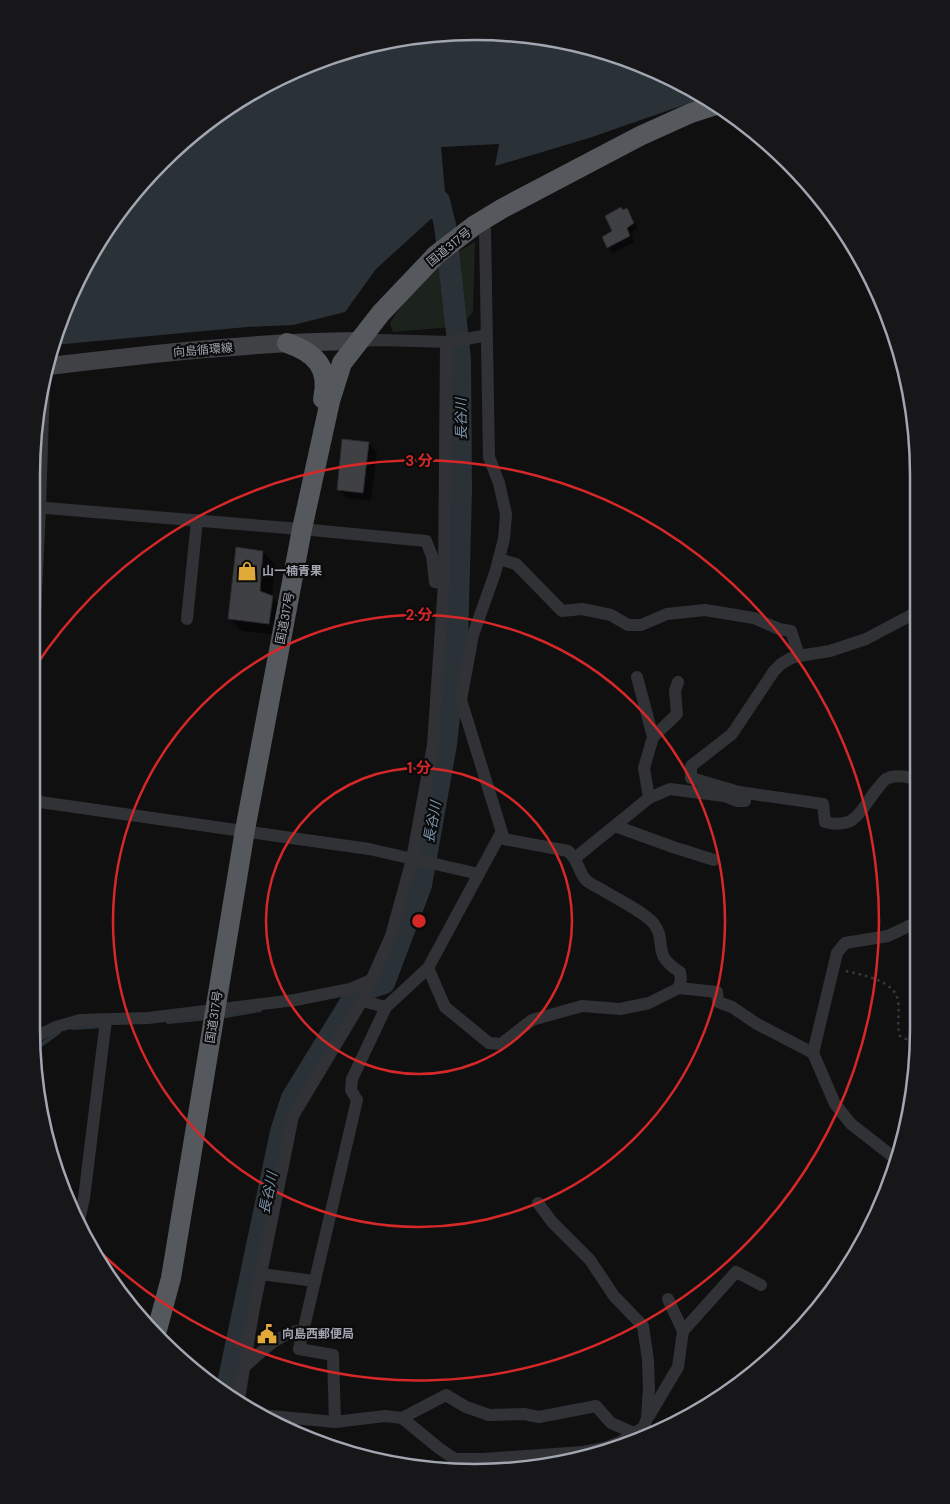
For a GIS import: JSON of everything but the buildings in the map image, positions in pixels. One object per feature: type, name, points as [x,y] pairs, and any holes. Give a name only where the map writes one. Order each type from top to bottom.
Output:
[{"type":"highway","name":"国道317号","points":[[159,1328],[171,1278],[245,830],[302,530],[330,401],[342,363],[381,313],[436,254],[479,223],[503,208],[640,136],[691,113],[708,108]]},
{"type":"highway","points":[[287,343],[303,348],[312,355],[324,372],[326,386],[310,463],[302,530]]},
{"type":"main road","name":"向島循環線","points":[[54,365],[154,354],[287,343],[358,341]]},
{"type":"street","points":[[479,223],[485,230],[484,335],[489,457],[499,483],[506,514],[504,539],[499,559],[472,635],[461,700],[504,839],[568,852],[575,858],[585,880],[643,915],[654,924],[662,955],[668,965],[680,972],[679,988]]},
{"type":"street","points":[[358,341],[448,342],[484,335]]},
{"type":"street","points":[[240,1395],[260,1274],[293,1116],[362,1001],[391,936],[415,859],[433,745],[444,584],[448,342]]},
{"type":"street","points":[[40,507],[426,541],[432,556],[435,582],[444,584]]},
{"type":"street","points":[[187,619],[197,520]]},
{"type":"street","points":[[499,559],[516,564],[562,611],[582,609],[611,615],[628,625],[641,625],[667,614],[705,610],[754,618],[779,630],[791,631],[799,656]]},
{"type":"street","points":[[910,616],[866,639],[830,651],[799,656],[786,661],[774,671],[732,734],[691,766],[691,778],[739,792],[823,804],[825,822],[836,825],[850,822],[863,810],[886,780],[899,776],[910,778]]},
{"type":"street","points":[[637,677],[654,737]]},
{"type":"street","points":[[649,798],[644,768],[654,737],[677,714],[675,691],[678,682]]},
{"type":"street","points":[[575,858],[649,798],[670,789],[724,796],[737,801],[745,801],[745,798],[739,792]]},
{"type":"street","points":[[40,801],[369,849],[479,874]]},
{"type":"street","points":[[615,826],[714,860]]},
{"type":"street","points":[[335,1422],[333,1355],[299,1349],[357,1100],[351,1090],[352,1079],[386,1007],[428,968],[502,833]]},
{"type":"street","points":[[891,1155],[851,1124],[834,1104],[813,1053],[837,953],[845,944],[888,936],[910,926]]},
{"type":"street","points":[[428,968],[445,1007],[489,1043],[501,1044],[532,1020],[582,1006],[620,1009],[649,1003],[679,988],[717,992],[718,1002],[732,1007],[757,1024],[813,1053]]},
{"type":"street","points":[[40,1035],[56,1027],[80,1020],[157,1017],[321,996],[350,989],[371,980]]},
{"type":"street","points":[[362,1001],[386,1007]]},
{"type":"street","points":[[81,1212],[106,1020]]},
{"type":"street","points":[[538,1203],[552,1222],[590,1260],[614,1296],[643,1326],[648,1360],[649,1388],[644,1427]]},
{"type":"street","points":[[632,1434],[644,1427],[678,1367],[684,1330],[736,1272],[761,1285]]},
{"type":"street","points":[[260,1274],[315,1281]]},
{"type":"street","points":[[668,1299],[684,1330]]},
{"type":"street","points":[[244,1367],[283,1336],[292,1331],[304,1330]]},
{"type":"street","points":[[402,1418],[446,1395],[466,1407],[489,1415],[524,1414],[539,1417],[596,1406],[611,1423],[644,1427]]},
{"type":"street","points":[[278,1417],[335,1422],[385,1416],[402,1418],[454,1459],[485,1463],[570,1453]]},
{"type":"path","points":[[832,968],[869,976],[894,992],[898,1000],[897,1029],[900,1036],[910,1041]]},
{"type":"shaded area","points":[[447,41],[503,41],[560,48],[615,63],[667,85],[696,101],[589,138],[495,166],[499,144],[441,147],[447,215],[431,219],[376,269],[345,312],[293,325],[247,327],[60,344],[73,309],[98,257],[113,233],[148,188],[167,167],[210,130],[233,113],[283,85],[335,63],[390,48]]},
{"type":"shaded area","points":[[475,242],[473,311],[467,319],[459,325],[452,327],[393,332],[390,323],[420,283],[445,260]]},
{"type":"waterway","name":"長谷川","points":[[227,1387],[281,1132],[292,1098],[357,992],[384,983],[421,885],[446,744],[457,643],[461,491],[460,359],[445,225],[439,201]]},
{"type":"waterway","points":[[220,1017],[260,1010]]},
{"type":"waterway","points":[[168,1022],[208,1018]]},
{"type":"waterway","points":[[73,1028],[103,1026]]},
{"type":"waterway","points":[[41,1045],[59,1032]]},
{"type":"place","name":"山一楠青果","points":[[247,571]]},
{"type":"place","name":"向島西郵便局","points":[[267,1334]]}]
